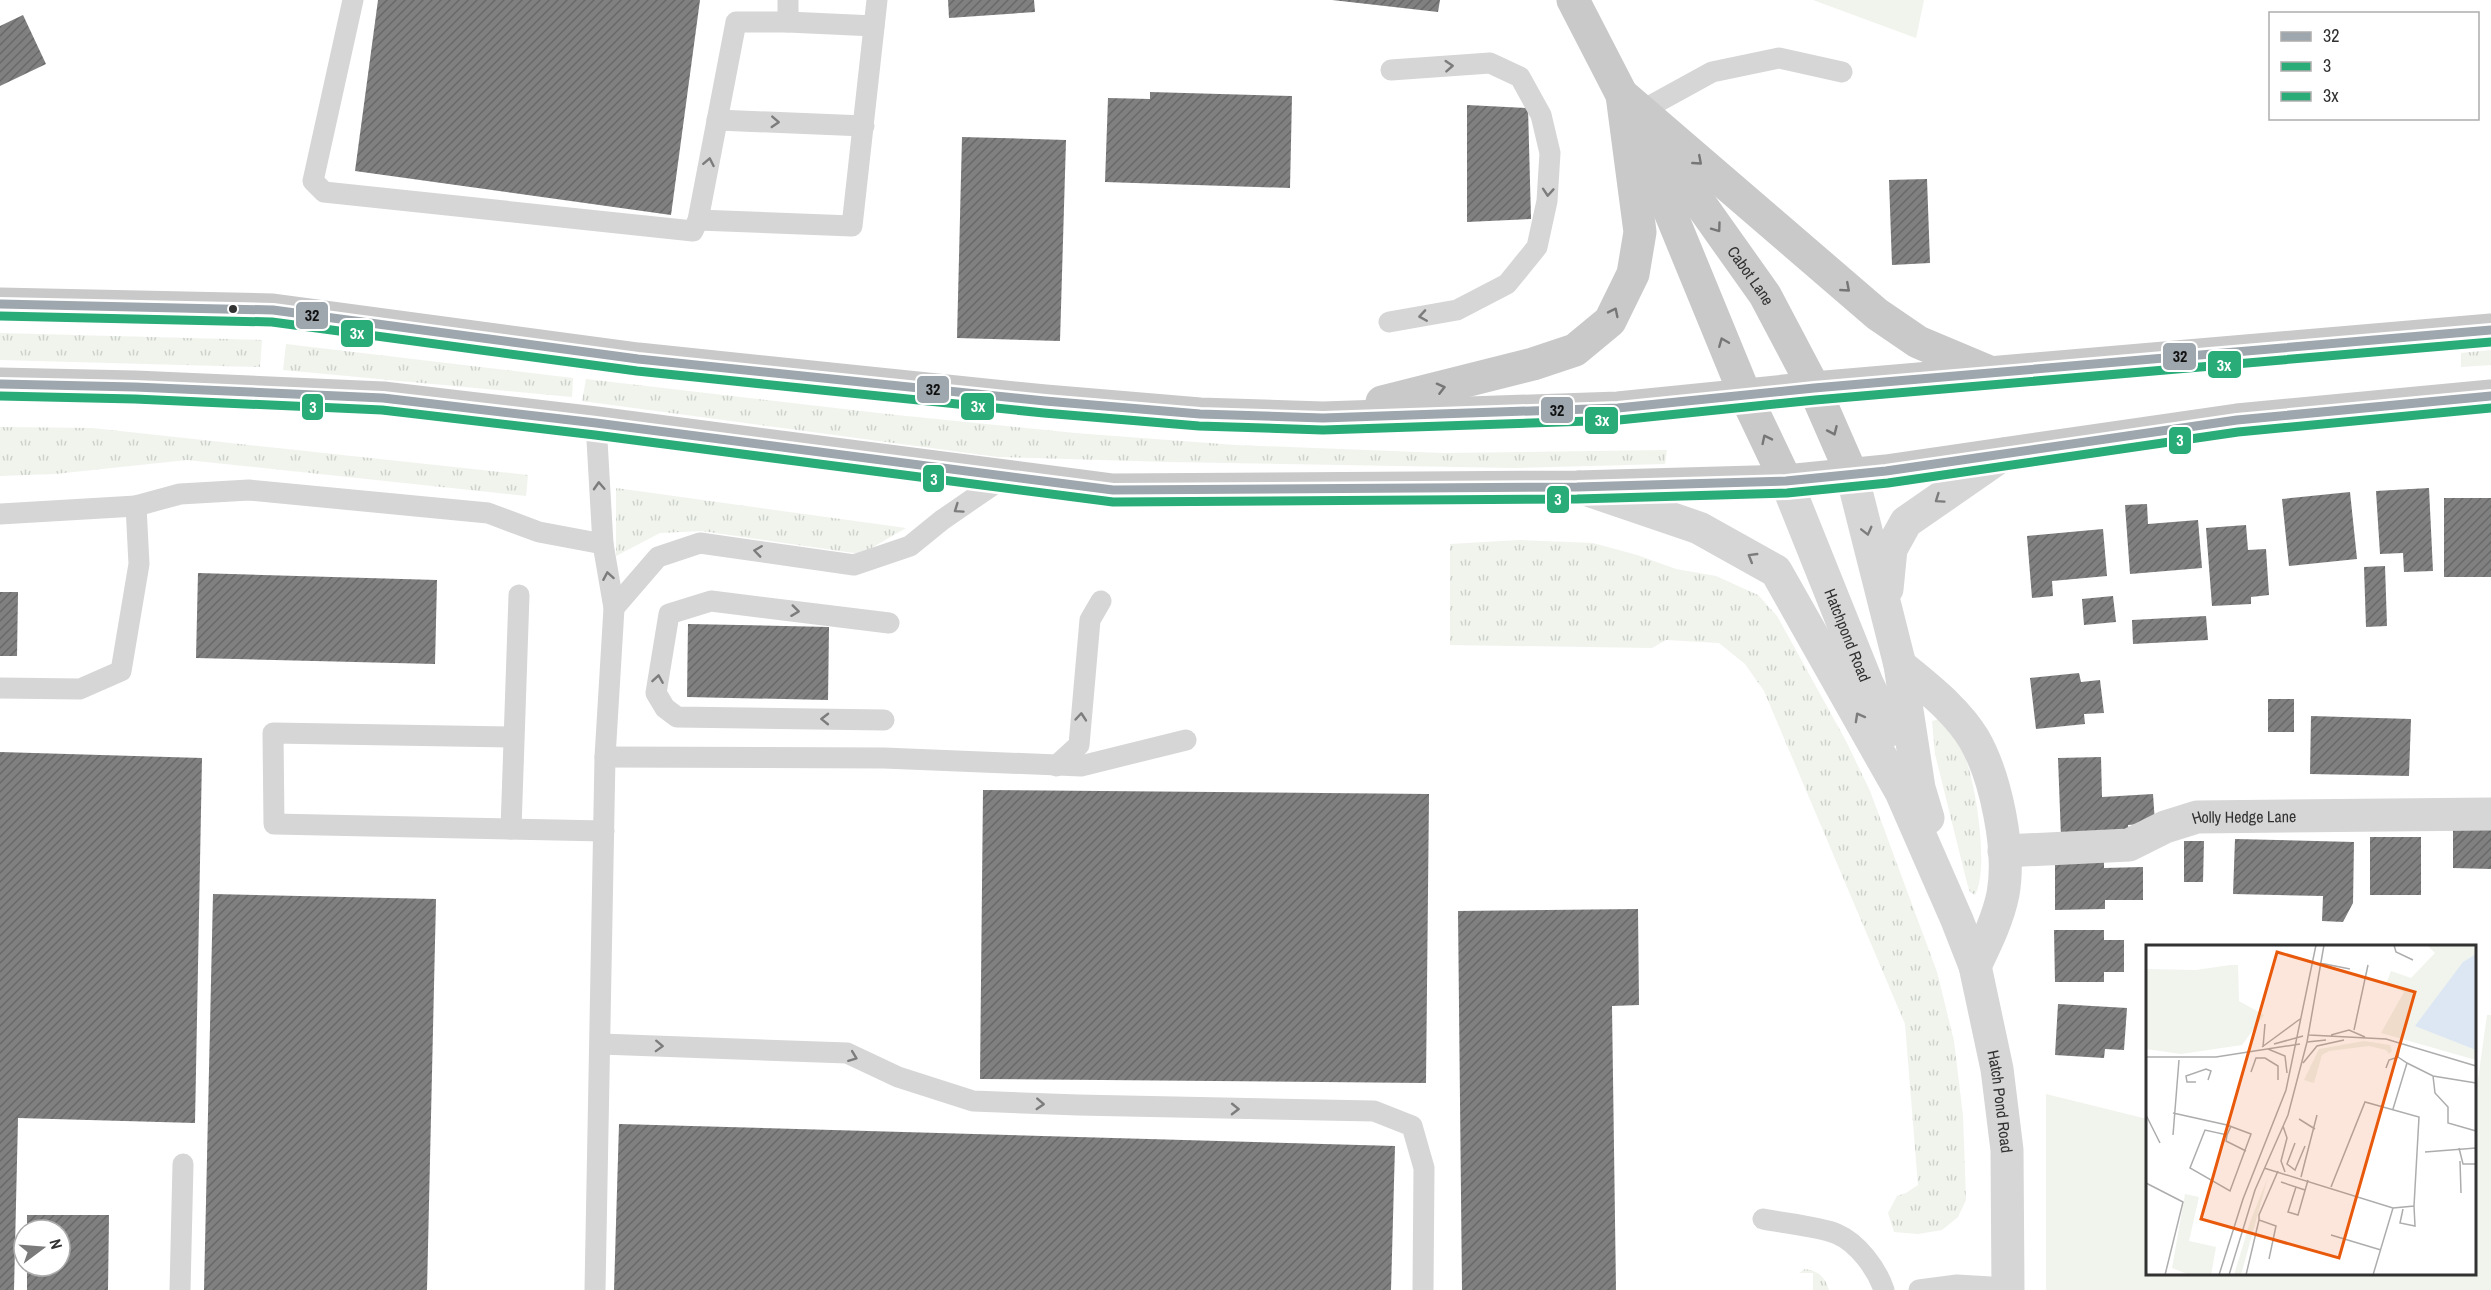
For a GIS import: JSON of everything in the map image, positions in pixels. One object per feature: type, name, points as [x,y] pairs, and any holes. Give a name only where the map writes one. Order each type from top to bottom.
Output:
[{"type":"main road","name":"Cabot Lane","points":[[1573,0],[1632,103],[1765,295],[1814,388],[1852,475]]},
{"type":"main road","name":"Cabot Lane","points":[[1632,103],[1746,397],[1786,481]]},
{"type":"main road","points":[[1632,103],[1877,314],[1918,342],[1993,373]]},
{"type":"main road","points":[[1323,418],[1533,364],[1575,350],[1610,321],[1633,273],[1640,232],[1632,103]]},
{"type":"main road","points":[[0,304],[273,310],[638,359],[1045,401],[1200,414],[1323,418],[1618,408],[1746,397],[1814,388],[2491,330]]},
{"type":"main road","points":[[0,384],[135,387],[383,398],[596,423],[1113,490],[1577,487],[1786,481],[1852,475],[2237,420],[2491,396]]},
{"type":"street","points":[[1886,605],[1891,549],[1906,522],[2004,454]]},
{"type":"street","name":"Hatchpond Road","points":[[1852,475],[1900,665],[1919,788],[1958,920]]},
{"type":"street","name":"Hatchpond Road","points":[[1786,481],[1867,682],[1919,788]]},
{"type":"street","points":[[1577,487],[1699,528],[1776,571],[1901,792],[1958,920]]},
{"type":"street","points":[[1900,665],[1942,701],[1973,738],[1989,775],[1999,809],[2004,851],[2003,892],[1991,933],[1975,966]]},
{"type":"street","name":"Holly Hedge Lane","points":[[2004,851],[2129,845],[2165,827],[2197,817],[2491,814]]},
{"type":"street","name":"Hatch Pond Road","points":[[1958,920],[1975,966],[1997,1069],[2007,1150],[2008,1289]]},
{"type":"lane","points":[[353,0],[313,181],[324,192],[693,231],[698,220],[736,22],[874,26]]},
{"type":"lane","points":[[788,0],[788,22]]},
{"type":"lane","points":[[698,220],[852,226],[877,0]]},
{"type":"lane","points":[[1632,103],[1712,72],[1779,58],[1842,72]]},
{"type":"lane","points":[[1389,322],[1457,310],[1507,284],[1537,247],[1548,201],[1550,153],[1541,115],[1520,77],[1490,63],[1391,70]]},
{"type":"lane","points":[[717,120],[864,126]]},
{"type":"lane","points":[[595,1290],[605,757],[614,608],[603,544],[596,423]]},
{"type":"lane","points":[[614,608],[658,557],[700,543],[854,565],[888,554],[910,546],[942,520],[1006,476]]},
{"type":"lane","points":[[0,514],[136,506],[180,494],[249,490],[488,513],[539,532],[603,544]]},
{"type":"lane","points":[[0,688],[80,689],[121,671],[139,564],[136,506]]},
{"type":"lane","points":[[511,829],[519,595]]},
{"type":"lane","points":[[884,720],[677,717],[665,708],[656,693],[669,614],[689,607],[711,601],[889,623]]},
{"type":"lane","points":[[1056,766],[1079,745],[1090,620],[1101,601]]},
{"type":"lane","points":[[513,737],[273,733],[274,824],[604,831]]},
{"type":"lane","points":[[605,757],[884,758],[1081,766],[1186,740]]},
{"type":"lane","points":[[601,1044],[847,1053],[898,1077],[974,1101],[1374,1111],[1412,1126],[1424,1168],[1423,1290]]},
{"type":"lane","points":[[180,1290],[183,1164]]},
{"type":"lane","points":[[1763,1219],[1837,1234],[1857,1249],[1873,1268],[1884,1290]]},
{"type":"lane","points":[[1919,1290],[1957,1285],[2008,1289]]},
{"type":"green space","points":[[1813,0],[1924,0],[1916,38]]},
{"type":"green space","points":[[0,333],[262,340],[260,367],[0,360]]},
{"type":"green space","points":[[286,344],[573,378],[572,397],[283,370]]},
{"type":"green space","points":[[2491,350],[2491,365],[2461,367],[2461,353]]},
{"type":"green space","points":[[586,379],[887,414],[1075,433],[1235,445],[1443,453],[1667,450],[1665,464],[1514,468],[998,457],[582,401]]},
{"type":"green space","points":[[0,427],[92,428],[528,475],[526,496],[187,460],[55,474],[0,476]]},
{"type":"green space","points":[[616,488],[906,528],[861,554],[702,531],[660,533],[616,556]]},
{"type":"green space","points":[[1520,540],[1593,543],[1676,569],[1716,576],[1758,595],[1777,616],[1846,741],[1870,791],[1937,972],[1954,1041],[1963,1116],[1966,1200],[1958,1217],[1942,1230],[1918,1234],[1894,1232],[1888,1213],[1897,1196],[1918,1185],[1905,1024],[1764,691],[1745,664],[1719,643],[1666,640],[1652,648],[1450,645],[1450,544]]},
{"type":"green space","points":[[1943,718],[1962,749],[1976,800],[1981,865],[1975,895],[1970,892],[1967,883],[1935,754],[1932,721]]},
{"type":"green space","points":[[2487,1015],[2491,1015],[2491,1290],[2046,1290],[2046,1094],[2146,1119],[2146,1275],[2476,1275],[2476,1094]]},
{"type":"green space","points":[[1805,1269],[1821,1275],[1829,1290],[1813,1290],[1813,1273],[1799,1273]]},
{"type":"building","points":[[378,0],[700,0],[671,215],[355,171]]},
{"type":"building","points":[[948,0],[1034,0],[1035,12],[949,18]]},
{"type":"building","points":[[1332,0],[1440,0],[1438,12]]},
{"type":"building","points":[[23,15],[46,64],[0,86],[0,26]]},
{"type":"building","points":[[1150,92],[1292,96],[1290,188],[1105,182],[1108,98],[1150,99]]},
{"type":"building","points":[[1467,105],[1528,108],[1531,219],[1467,222]]},
{"type":"building","points":[[962,137],[1066,140],[1060,341],[957,338]]},
{"type":"building","points":[[1927,179],[1930,263],[1892,265],[1889,180]]},
{"type":"building","points":[[2429,488],[2433,571],[2404,572],[2403,553],[2380,554],[2376,491]]},
{"type":"building","points":[[2350,492],[2357,559],[2289,566],[2282,499]]},
{"type":"building","points":[[2444,498],[2491,498],[2491,577],[2444,577]]},
{"type":"building","points":[[2147,504],[2148,524],[2198,520],[2202,568],[2130,574],[2125,505]]},
{"type":"building","points":[[2246,525],[2248,550],[2266,549],[2269,595],[2251,597],[2251,604],[2212,606],[2206,528]]},
{"type":"building","points":[[2103,529],[2107,576],[2052,581],[2053,596],[2032,598],[2027,536]]},
{"type":"building","points":[[2385,566],[2387,626],[2366,627],[2364,567]]},
{"type":"building","points":[[198,573],[437,580],[435,664],[196,658]]},
{"type":"building","points":[[0,592],[18,592],[17,656],[0,656]]},
{"type":"building","points":[[2113,596],[2116,622],[2084,625],[2082,599]]},
{"type":"building","points":[[2206,616],[2208,640],[2133,644],[2132,620]]},
{"type":"building","points":[[688,624],[829,627],[828,700],[687,697]]},
{"type":"building","points":[[2079,673],[2081,682],[2100,680],[2104,713],[2084,714],[2085,724],[2036,729],[2030,678]]},
{"type":"building","points":[[2268,699],[2294,699],[2294,732],[2268,732]]},
{"type":"building","points":[[2311,716],[2411,719],[2409,776],[2310,774]]},
{"type":"building","points":[[0,752],[202,758],[195,1123],[18,1118],[16,1218],[12,1218],[14,1290],[0,1290]]},
{"type":"building","points":[[2101,757],[2102,797],[2153,794],[2155,823],[2128,825],[2129,834],[2061,837],[2058,758]]},
{"type":"building","points":[[983,790],[1429,794],[1426,1083],[980,1079]]},
{"type":"building","points":[[2453,828],[2491,828],[2491,869],[2453,868]]},
{"type":"building","points":[[2370,837],[2421,837],[2421,895],[2370,895]]},
{"type":"building","points":[[2235,839],[2354,842],[2353,903],[2343,922],[2322,921],[2323,896],[2233,894]]},
{"type":"building","points":[[2184,841],[2204,841],[2203,882],[2184,882]]},
{"type":"building","points":[[2055,858],[2104,858],[2104,868],[2143,867],[2143,900],[2105,900],[2105,909],[2055,910]]},
{"type":"building","points":[[213,894],[436,899],[427,1290],[204,1290]]},
{"type":"building","points":[[1638,909],[1639,1005],[1612,1006],[1616,1290],[1462,1290],[1458,911]]},
{"type":"building","points":[[2054,930],[2104,930],[2104,940],[2124,940],[2124,972],[2104,972],[2104,982],[2055,982]]},
{"type":"building","points":[[2058,1004],[2127,1008],[2124,1050],[2105,1049],[2104,1058],[2055,1055]]},
{"type":"building","points":[[619,1124],[1395,1146],[1391,1290],[614,1290]]},
{"type":"building","points":[[27,1215],[109,1215],[108,1290],[27,1290],[27,1278],[72,1278],[72,1218],[27,1218]]},
{"type":"transit line","name":"32","points":[[0,304],[273,310],[638,359],[1045,401],[1200,414],[1323,418],[1618,408],[1814,388],[2491,330]]},
{"type":"transit line","name":"3x","points":[[0,316],[272,322],[637,371],[1044,413],[1199,426],[1323,430],[1619,420],[1815,400],[2491,342]]},
{"type":"transit line","name":"32","points":[[0,384],[135,387],[383,398],[596,423],[1113,490],[1577,487],[1786,481],[1886,471],[2237,420],[2491,396]]},
{"type":"transit line","name":"3","points":[[0,396],[135,399],[382,410],[1113,502],[1577,499],[1787,493],[1888,483],[2238,432],[2491,408]]}]
